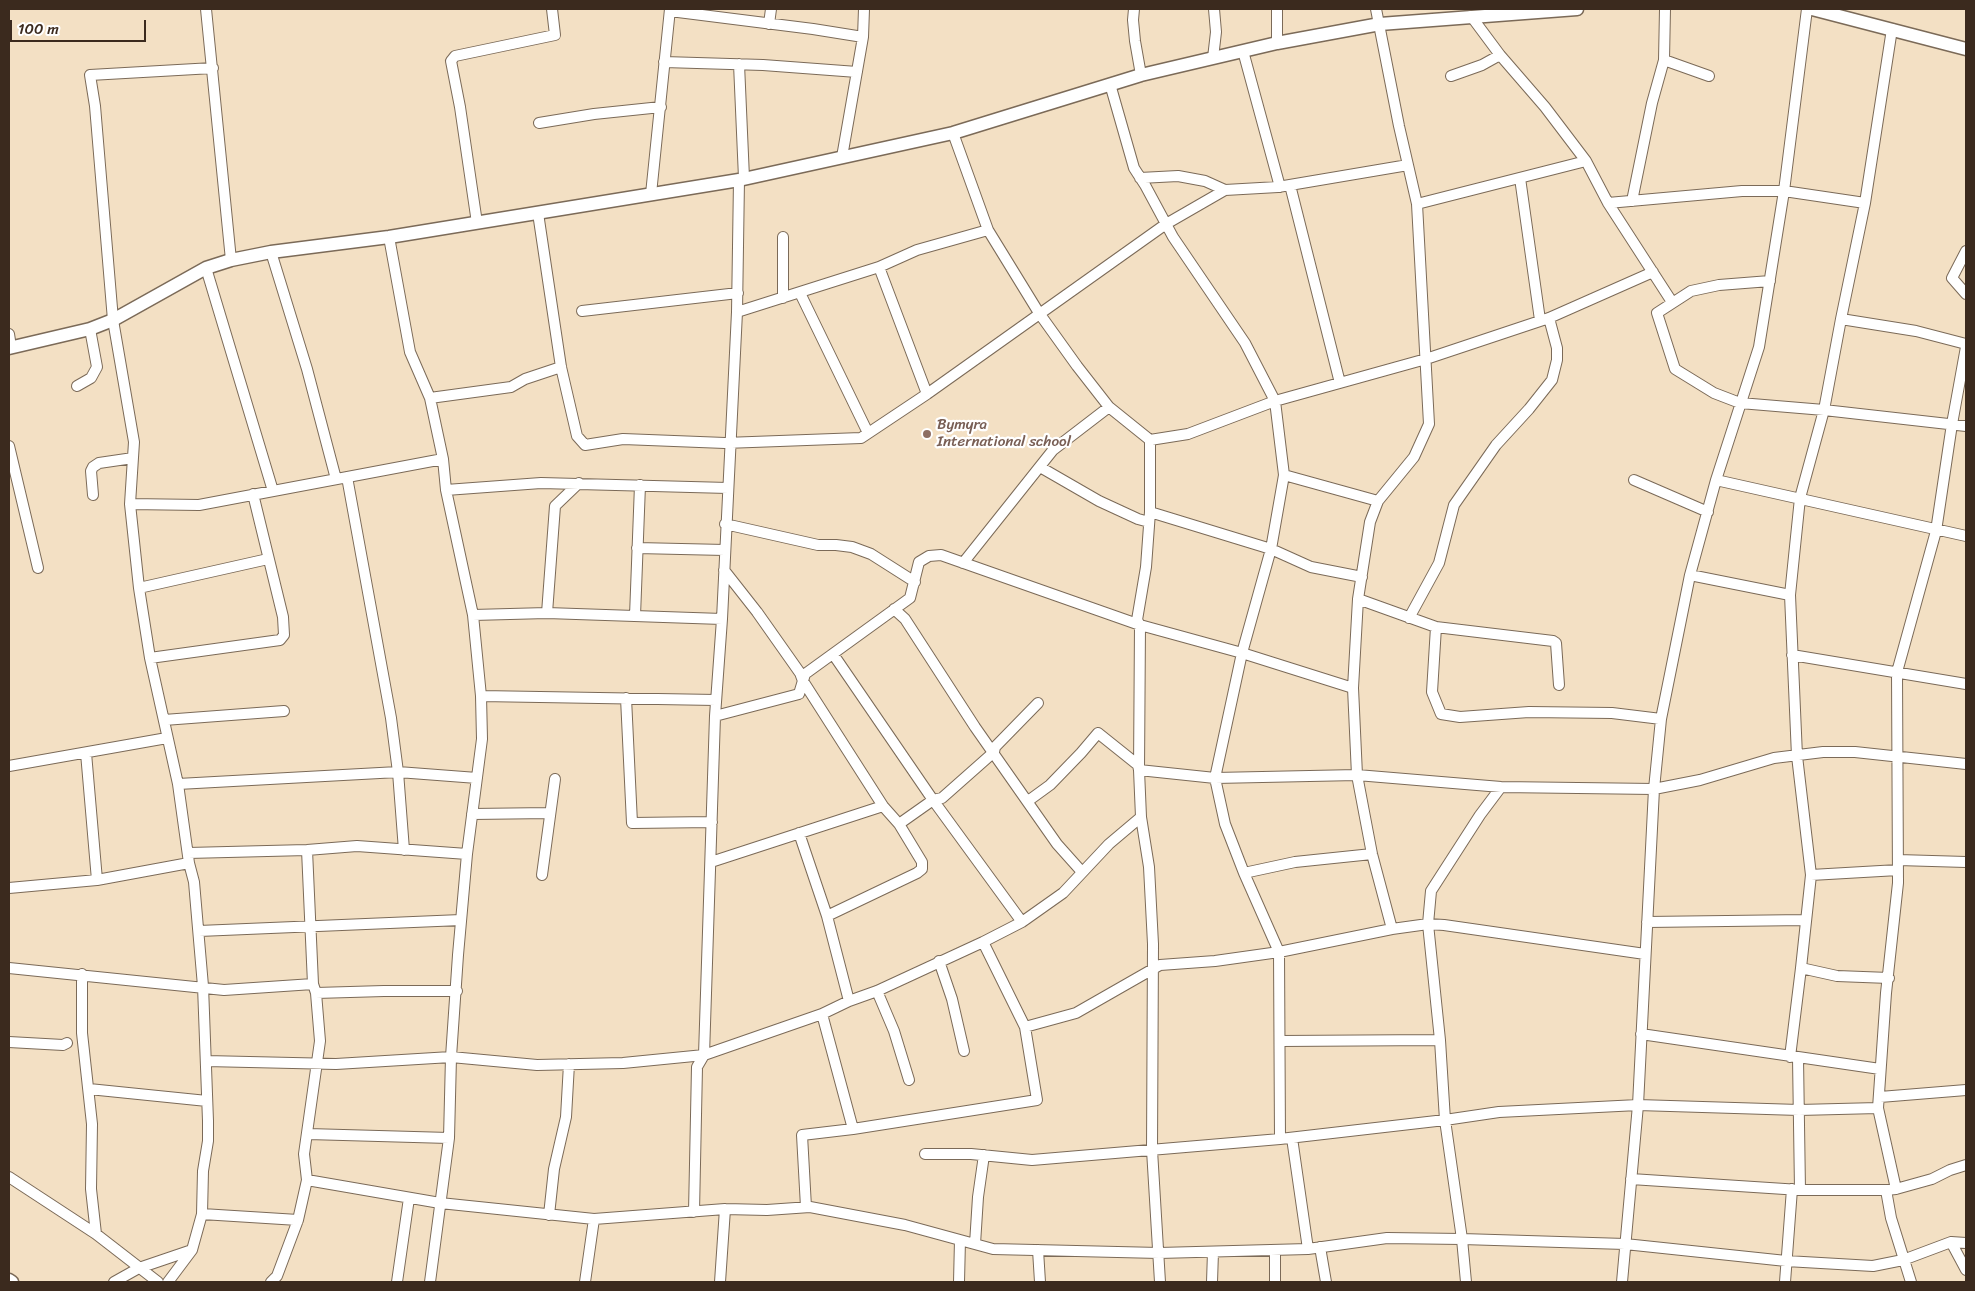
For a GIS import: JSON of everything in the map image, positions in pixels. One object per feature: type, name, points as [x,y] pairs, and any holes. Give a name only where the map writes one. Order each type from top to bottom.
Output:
[{"type":"street","points":[[206,9],[231,260]]},
{"type":"street","points":[[477,223],[460,107],[450,62],[454,56],[555,35],[552,9]]},
{"type":"street","points":[[769,24],[771,9]]},
{"type":"street","points":[[842,157],[863,37],[864,9]]},
{"type":"street","points":[[1134,9],[1135,41],[1141,75]]},
{"type":"street","points":[[1213,58],[1216,32],[1214,9]]},
{"type":"street","points":[[1277,9],[1277,43]]},
{"type":"street","points":[[1376,9],[1388,76],[1417,204],[1429,424],[1414,457],[1378,501],[1370,522],[1358,599],[1353,688],[1357,775],[1372,854],[1392,929]]},
{"type":"street","points":[[9,334],[10,348],[90,329],[113,320],[206,268],[231,260],[271,252],[389,238],[741,179],[953,133],[1141,75],[1277,43],[1380,24],[1472,16],[1485,12],[1577,9]]},
{"type":"street","points":[[1632,201],[1652,102],[1664,60],[1665,9]]},
{"type":"street","points":[[1622,1282],[1638,1104],[1654,789],[1661,719],[1690,575],[1716,480],[1759,347],[1784,191],[1807,9]]},
{"type":"street","points":[[1812,9],[1966,48]]},
{"type":"street","points":[[651,194],[670,10],[863,37]]},
{"type":"street","points":[[1472,16],[1500,55],[1545,107],[1586,161],[1608,203],[1672,302]]},
{"type":"street","points":[[1785,1282],[1796,1189],[1799,1110],[1794,1057],[1811,875],[1797,756],[1790,595],[1800,498],[1824,410],[1840,319],[1865,203],[1892,29]]},
{"type":"street","points":[[1243,51],[1285,186],[1340,383]]},
{"type":"street","points":[[1451,76],[1482,65],[1500,55]]},
{"type":"street","points":[[1664,60],[1709,76]]},
{"type":"street","points":[[664,62],[739,64],[857,72]]},
{"type":"street","points":[[694,1212],[697,1067],[704,1056],[715,716],[738,312],[741,179],[739,64]]},
{"type":"street","points":[[168,1282],[192,1250],[202,1214],[204,1171],[208,1141],[204,986],[194,882],[188,858],[178,784],[150,658],[139,588],[130,504],[134,442],[113,320],[95,106],[90,75],[213,68]]},
{"type":"street","points":[[1110,84],[1134,168],[1166,224],[1245,343],[1275,401],[1284,476],[1270,549],[1242,653],[1215,778],[1225,824],[1244,873],[1279,952],[1280,1139]]},
{"type":"street","points":[[540,123],[594,114],[661,107]]},
{"type":"street","points":[[953,133],[988,230],[1039,313],[1109,407],[1150,440],[1188,434],[1275,401],[1426,359],[1545,319],[1653,272]]},
{"type":"street","points":[[1417,204],[1586,161]]},
{"type":"street","points":[[1140,178],[1178,176],[1205,182],[1225,190],[1285,186],[1408,166]]},
{"type":"street","points":[[1409,618],[1439,562],[1454,505],[1496,444],[1529,409],[1552,380],[1557,360],[1557,348],[1545,319],[1520,178]]},
{"type":"street","points":[[538,213],[561,367],[577,436],[584,445],[623,439],[730,443],[861,438],[927,394],[1166,224],[1225,190]]},
{"type":"street","points":[[1608,203],[1742,190],[1784,191],[1865,203]]},
{"type":"street","points":[[738,312],[879,267],[917,250],[988,230]]},
{"type":"street","points":[[783,237],[783,298]]},
{"type":"street","points":[[389,238],[410,352],[430,398],[443,459],[446,490],[473,615],[481,696],[482,739],[467,854],[461,920],[451,1057],[449,1138],[430,1282]]},
{"type":"street","points":[[1963,291],[1952,278],[1966,251]]},
{"type":"street","points":[[271,252],[341,478],[376,632],[398,772],[404,850]]},
{"type":"street","points":[[879,267],[927,394]]},
{"type":"street","points":[[206,268],[273,491]]},
{"type":"street","points":[[1770,281],[1719,285],[1691,291],[1657,313],[1675,369],[1714,393],[1740,403],[1824,410],[1966,426]]},
{"type":"street","points":[[582,311],[738,293]]},
{"type":"street","points":[[800,293],[868,433]]},
{"type":"street","points":[[1840,319],[1916,331],[1966,346],[1936,531],[1897,672],[1898,865],[1878,1108],[1891,1189],[1891,1218],[1911,1282]]},
{"type":"street","points":[[77,386],[91,378],[97,367],[90,329]]},
{"type":"street","points":[[430,398],[511,387],[525,379],[561,367]]},
{"type":"street","points":[[963,563],[1053,450],[1109,407]]},
{"type":"street","points":[[1150,440],[1146,567],[1137,620],[1140,625],[1139,770],[1141,817],[1149,867],[1153,944],[1152,1150],[1160,1282]]},
{"type":"street","points":[[9,446],[38,568]]},
{"type":"street","points":[[93,495],[91,471],[93,467],[99,463],[133,458]]},
{"type":"street","points":[[130,504],[199,505],[443,459]]},
{"type":"street","points":[[1040,467],[1099,501],[1138,519],[1149,516],[1270,549],[1311,567],[1362,577]]},
{"type":"street","points":[[1284,476],[1378,501]]},
{"type":"street","points":[[1634,480],[1708,512]]},
{"type":"street","points":[[1716,480],[1936,531],[1966,536]]},
{"type":"street","points":[[446,490],[541,483],[728,488]]},
{"type":"street","points":[[548,613],[555,506],[579,483]]},
{"type":"street","points":[[635,616],[640,485]]},
{"type":"street","points":[[150,658],[280,640],[284,635],[282,617],[253,494]]},
{"type":"street","points":[[725,524],[818,545],[852,547],[871,554],[915,582]]},
{"type":"street","points":[[637,548],[725,550]]},
{"type":"street","points":[[715,716],[799,694],[805,674],[910,598],[919,562],[929,556],[941,555],[1140,625],[1242,653],[1353,688]]},
{"type":"street","points":[[139,588],[268,559]]},
{"type":"street","points":[[724,570],[757,612],[800,673],[803,681],[882,806],[899,824],[922,862],[922,869],[917,873],[826,916]]},
{"type":"street","points":[[1690,575],[1790,595]]},
{"type":"street","points":[[1358,599],[1436,628],[1556,643],[1558,685]]},
{"type":"street","points":[[894,610],[905,618],[1028,802],[1058,844],[1082,872]]},
{"type":"street","points":[[473,615],[548,613],[722,619]]},
{"type":"street","points":[[1436,628],[1432,692],[1442,714],[1460,717],[1528,712],[1560,714],[1612,713],[1661,719]]},
{"type":"street","points":[[833,654],[933,800],[1022,922]]},
{"type":"street","points":[[1792,655],[1966,684]]},
{"type":"street","points":[[481,696],[716,700]]},
{"type":"street","points":[[626,698],[632,823],[712,822]]},
{"type":"street","points":[[899,824],[933,800],[942,798],[994,752],[994,746],[1038,703]]},
{"type":"street","points":[[164,720],[284,711]]},
{"type":"street","points":[[1028,802],[1050,785],[1081,754],[1098,733],[1138,765],[1139,770]]},
{"type":"street","points":[[9,766],[167,738]]},
{"type":"street","points":[[1139,770],[1215,778],[1357,775],[1501,787],[1654,789],[1700,780],[1774,758],[1797,756],[1855,752],[1966,764]]},
{"type":"street","points":[[86,753],[97,880]]},
{"type":"street","points":[[178,784],[398,772],[477,778]]},
{"type":"street","points":[[542,875],[555,779]]},
{"type":"street","points":[[1466,1282],[1462,1239],[1445,1120],[1440,1040],[1428,924],[1431,891],[1480,815],[1501,787]]},
{"type":"street","points":[[711,862],[882,806]]},
{"type":"street","points":[[472,814],[550,813]]},
{"type":"street","points":[[206,1061],[317,1064],[451,1057],[537,1065],[622,1063],[704,1056],[822,1014],[877,991],[984,942],[1022,922],[1063,893],[1109,844],[1141,817]]},
{"type":"street","points":[[799,833],[826,916],[849,1002]]},
{"type":"street","points":[[9,888],[97,880],[188,858],[357,846],[467,854]]},
{"type":"street","points":[[271,1282],[277,1276],[298,1220],[307,1180],[304,1154],[320,1041],[314,988],[307,850]]},
{"type":"street","points":[[1244,873],[1295,862],[1372,854]]},
{"type":"street","points":[[1811,875],[1898,865],[1966,862]]},
{"type":"street","points":[[199,931],[461,920]]},
{"type":"street","points":[[1647,922],[1806,920]]},
{"type":"street","points":[[1025,1027],[1076,1013],[1160,965],[1215,961],[1279,952],[1392,929],[1428,924],[1645,954]]},
{"type":"street","points":[[806,1208],[802,1135],[853,1129],[1036,1100],[1025,1027],[984,942]]},
{"type":"street","points":[[939,961],[952,999],[964,1051]]},
{"type":"street","points":[[9,968],[204,986],[224,990],[314,988],[384,991],[457,991]]},
{"type":"street","points":[[1801,968],[1837,976],[1889,978]]},
{"type":"street","points":[[82,974],[82,1033],[92,1124],[92,1189],[96,1234]]},
{"type":"street","points":[[877,991],[894,1031],[909,1080]]},
{"type":"street","points":[[822,1014],[853,1129]]},
{"type":"street","points":[[1641,1034],[1880,1069]]},
{"type":"street","points":[[1280,1042],[1440,1040]]},
{"type":"street","points":[[9,1042],[63,1045],[67,1043]]},
{"type":"street","points":[[549,1215],[554,1170],[566,1117],[569,1064]]},
{"type":"street","points":[[89,1090],[207,1101]]},
{"type":"street","points":[[1880,1097],[1966,1090]]},
{"type":"street","points":[[925,1154],[984,1155],[1032,1160],[1292,1138],[1499,1112],[1638,1104],[1799,1110],[1878,1108]]},
{"type":"street","points":[[308,1134],[449,1138]]},
{"type":"street","points":[[1292,1138],[1308,1249]]},
{"type":"street","points":[[975,1244],[978,1197],[984,1155]]},
{"type":"street","points":[[1631,1179],[1796,1189],[1891,1189],[1932,1179],[1966,1165]]},
{"type":"street","points":[[9,1176],[96,1234],[158,1282]]},
{"type":"street","points":[[307,1180],[440,1203],[594,1219],[725,1210],[806,1208],[905,1225],[993,1249],[1159,1253],[1213,1252],[1308,1249],[1387,1238],[1462,1239],[1626,1244],[1786,1261],[1873,1266],[1903,1260],[1951,1242],[1966,1243]]},
{"type":"street","points":[[397,1282],[410,1198]]},
{"type":"street","points":[[720,1282],[725,1210]]},
{"type":"street","points":[[202,1214],[298,1220]]},
{"type":"street","points":[[585,1282],[594,1219]]},
{"type":"street","points":[[959,1282],[960,1240]]},
{"type":"street","points":[[1951,1242],[1966,1270]]},
{"type":"street","points":[[1320,1247],[1326,1282]]},
{"type":"street","points":[[114,1282],[139,1268],[192,1250]]},
{"type":"street","points":[[1038,1250],[1040,1282]]},
{"type":"street","points":[[1274,1250],[1275,1282]]},
{"type":"street","points":[[1212,1282],[1213,1252]]},
{"type":"street","points":[[126,1258],[127,1274]]},
{"type":"place","name":"Bymyra International school","points":[[927,434]]}]
